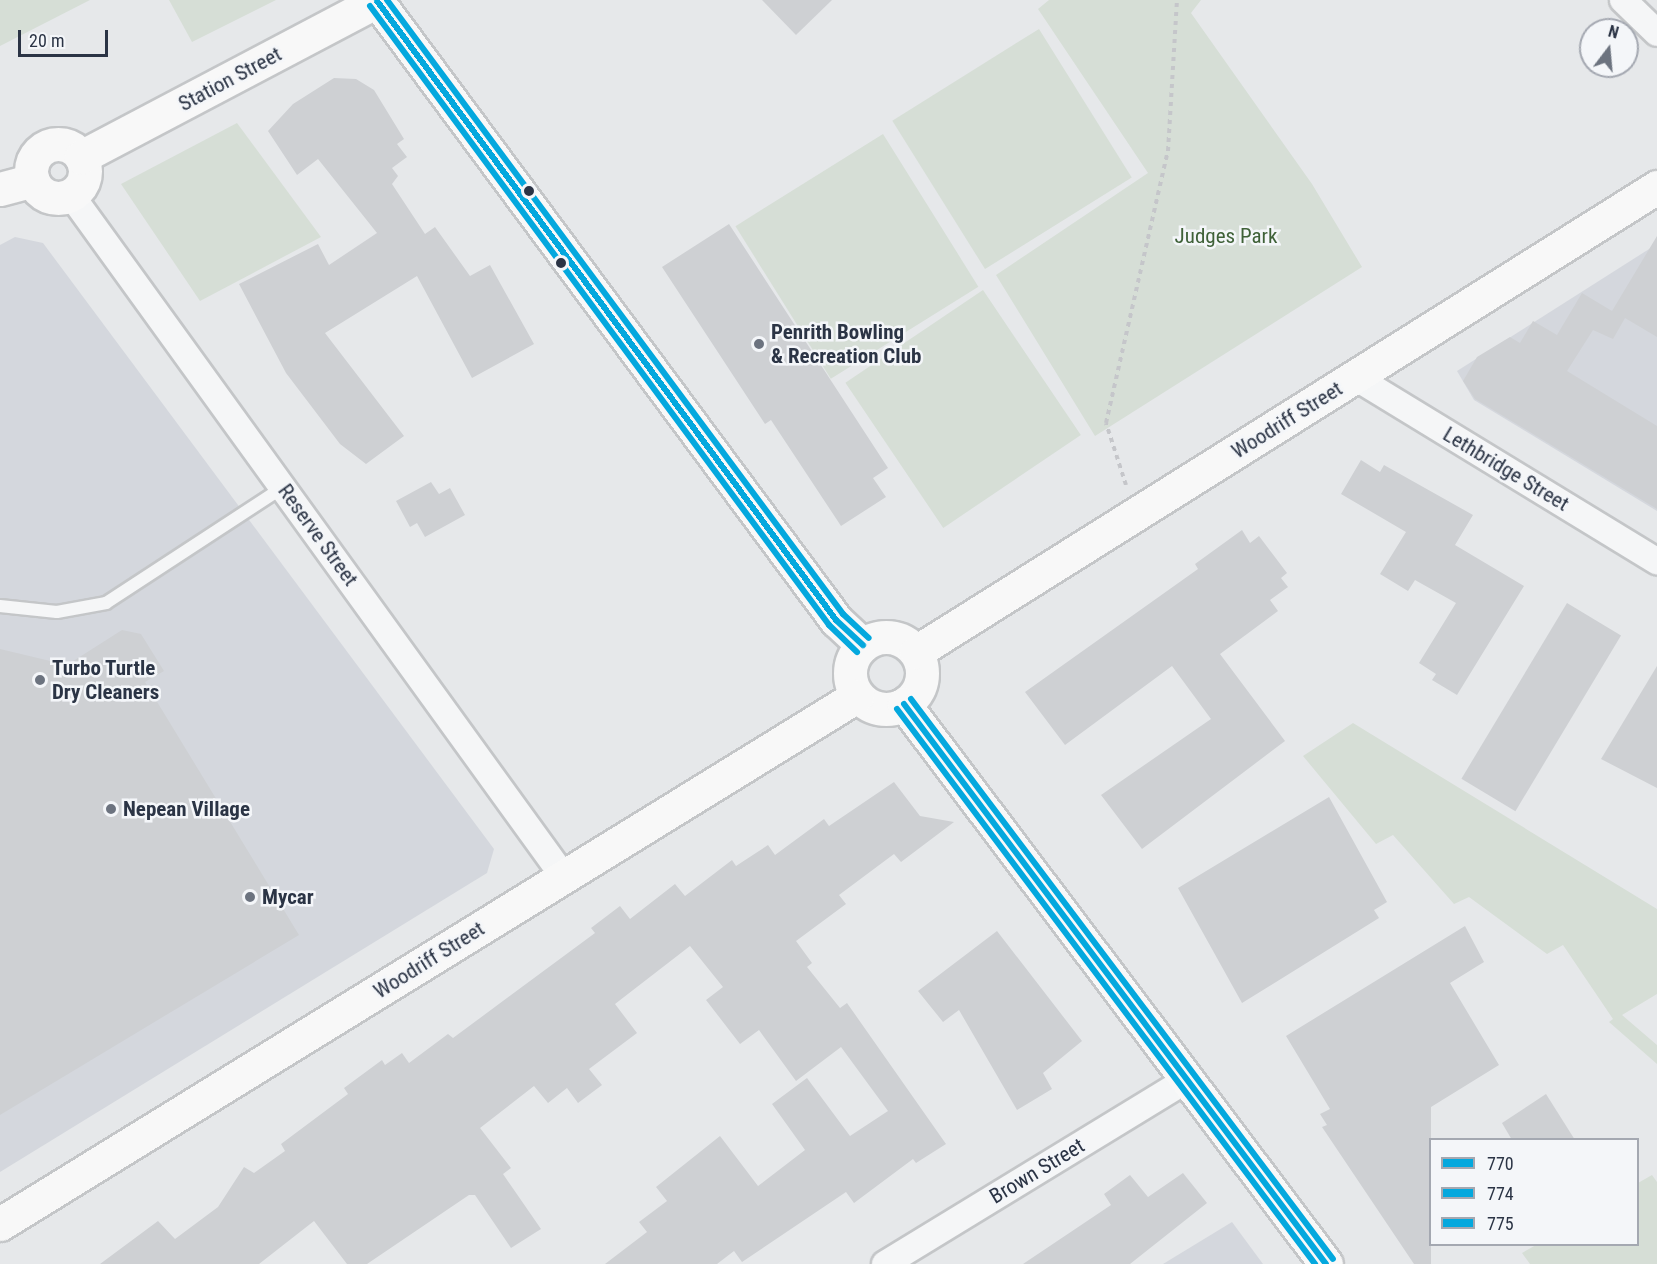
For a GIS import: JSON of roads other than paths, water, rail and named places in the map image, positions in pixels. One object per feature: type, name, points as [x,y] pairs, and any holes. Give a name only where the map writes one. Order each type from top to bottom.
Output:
[{"type":"street","points":[[378,0],[836,620],[863,645]]},
{"type":"street","name":"Station Street","points":[[81,156],[378,0]]},
{"type":"street","points":[[1623,0],[1657,33]]},
{"type":"street","points":[[68,146],[81,156],[85,175],[71,195],[48,196],[33,180],[32,165],[45,148],[68,146]]},
{"type":"street","points":[[0,189],[33,180]]},
{"type":"street","name":"Woodriff Street","points":[[916,652],[1657,187]]},
{"type":"street","name":"Reserve Street","points":[[71,195],[564,877]]},
{"type":"street","name":"Lethbridge Street","points":[[1355,377],[1657,561]]},
{"type":"street","points":[[890,636],[916,652],[922,681],[904,704],[883,709],[857,696],[849,672],[863,645],[890,636]]},
{"type":"street","name":"Woodriff Street","points":[[0,1224],[857,696]]},
{"type":"street","points":[[904,704],[1326,1264]]},
{"type":"street","name":"Brown Street","points":[[885,1264],[1188,1079]]},
{"type":"lane","points":[[0,606],[57,612],[106,603],[283,487]]},
{"type":"place","name":"Penrith Bowling & Recreation Club","points":[[759,344]]},
{"type":"place","name":"Turbo Turtle Dry Cleaners","points":[[40,680]]},
{"type":"place","name":"Nepean Village","points":[[111,809]]},
{"type":"place","name":"Mycar","points":[[250,897]]},
{"type":"park label","name":"Judges Park","points":[[1226,236]]}]
